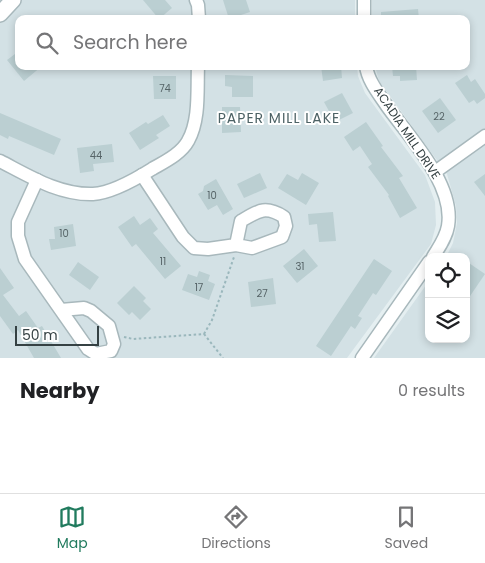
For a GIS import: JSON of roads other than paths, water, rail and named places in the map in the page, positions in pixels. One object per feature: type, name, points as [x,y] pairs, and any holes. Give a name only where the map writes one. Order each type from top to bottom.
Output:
[{"type":"street","points":[[0,14],[13,0]]},
{"type":"street","points":[[196,0],[199,15]]},
{"type":"street","points":[[364,0],[364,15]]},
{"type":"street","points":[[0,161],[37,180],[70,192],[94,194],[118,187],[171,158],[188,142],[195,122],[198,70]]},
{"type":"street","name":"ACADIA MILL DRIVE","points":[[368,70],[375,90],[435,172],[444,191],[448,226],[435,253]]},
{"type":"street","points":[[435,172],[485,136]]},
{"type":"street","points":[[142,175],[183,237],[194,248],[208,249],[236,245]]},
{"type":"street","points":[[37,180],[18,222],[18,236],[25,259],[88,349],[96,354],[112,351],[114,344],[109,326],[91,311],[84,308],[61,310]]},
{"type":"street","points":[[362,358],[425,268]]},
{"type":"district","name":"PAPER MILL LAKE","points":[[279,118]]}]
